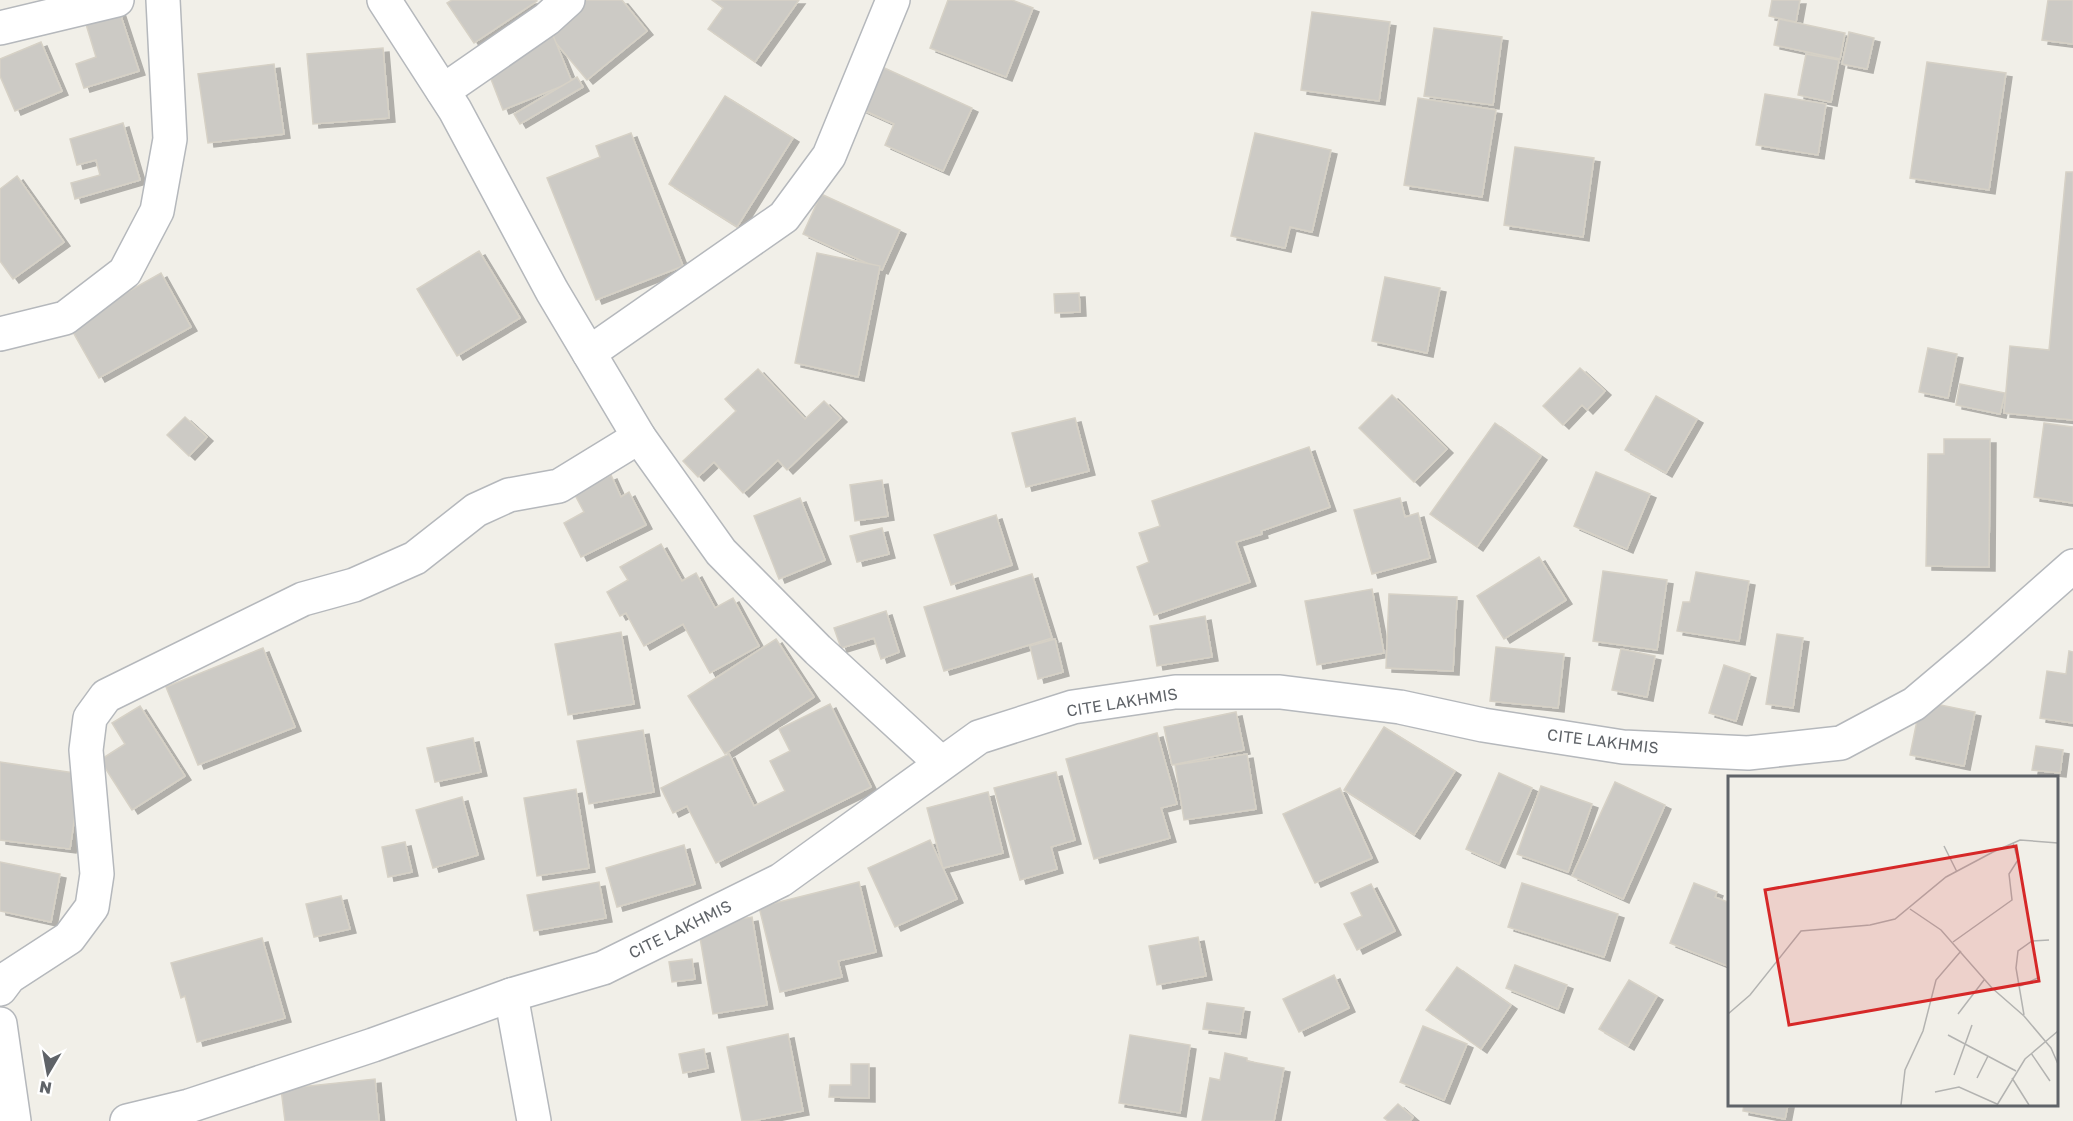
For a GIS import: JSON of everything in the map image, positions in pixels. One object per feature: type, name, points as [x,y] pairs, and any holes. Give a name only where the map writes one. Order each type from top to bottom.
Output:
[{"type":"street","points":[[0,28],[117,0]]},
{"type":"street","points":[[0,334],[65,318],[126,272],[157,211],[170,139],[163,0]]},
{"type":"street","points":[[384,0],[455,111],[552,291],[639,436],[721,552],[818,650],[941,763]]},
{"type":"street","points":[[443,91],[547,19],[568,0]]},
{"type":"street","points":[[589,353],[784,217],[829,156],[893,0]]},
{"type":"street","points":[[0,988],[9,977],[69,938],[92,907],[97,874],[86,750],[90,718],[106,696],[303,599],[354,585],[415,558],[476,510],[509,495],[559,486],[639,436]]},
{"type":"street","name":"CITE LAKHMIS","points":[[127,1121],[189,1106],[373,1045],[511,995],[603,968],[781,880],[979,737],[1073,707],[1175,692],[1280,692],[1400,707],[1483,725],[1623,747],[1748,753],[1841,743],[1914,704],[2073,566]]},
{"type":"street","points":[[511,995],[534,1121]]},
{"type":"street","points":[[0,1024],[14,1121]]},
{"type":"building","points":[[452,0],[537,1],[474,43],[447,3]]},
{"type":"building","points":[[583,0],[622,0],[647,31],[587,80],[546,31]]},
{"type":"building","points":[[712,0],[799,0],[755,62],[708,29],[723,8]]},
{"type":"building","points":[[948,0],[1012,0],[1033,8],[1006,77],[930,48]]},
{"type":"building","points":[[1772,0],[1800,0],[1796,22],[1769,16]]},
{"type":"building","points":[[2048,0],[2073,0],[2073,44],[2042,40]]},
{"type":"building","points":[[119,10],[139,71],[84,88],[76,64],[96,57],[85,21]]},
{"type":"building","points":[[1312,12],[1390,22],[1379,101],[1301,90]]},
{"type":"building","points":[[1779,19],[1845,33],[1840,59],[1774,45]]},
{"type":"building","points":[[1434,28],[1502,37],[1493,105],[1424,96]]},
{"type":"building","points":[[1849,32],[1874,38],[1867,69],[1842,64]]},
{"type":"building","points":[[552,33],[572,82],[503,110],[484,61]]},
{"type":"building","points":[[41,42],[62,91],[15,111],[0,76],[0,59]]},
{"type":"building","points":[[383,48],[389,118],[313,124],[307,54]]},
{"type":"building","points":[[1806,54],[1839,60],[1831,102],[1798,95]]},
{"type":"building","points":[[1927,62],[2006,73],[1989,190],[1910,178]]},
{"type":"building","points":[[274,64],[284,134],[208,143],[198,74]]},
{"type":"building","points":[[880,66],[972,108],[943,171],[885,145],[894,124],[861,109]]},
{"type":"building","points":[[577,77],[583,87],[520,124],[514,114]]},
{"type":"building","points":[[1765,94],[1826,104],[1818,155],[1756,145]]},
{"type":"building","points":[[725,96],[793,138],[737,227],[669,184]]},
{"type":"building","points":[[1418,98],[1496,110],[1482,197],[1404,185]]},
{"type":"building","points":[[123,123],[140,180],[75,199],[71,183],[100,175],[96,160],[77,165],[70,139]]},
{"type":"building","points":[[631,133],[683,266],[596,300],[547,178],[600,157],[596,146]]},
{"type":"building","points":[[1255,133],[1331,150],[1312,232],[1290,227],[1285,248],[1231,236]]},
{"type":"building","points":[[1515,147],[1594,158],[1583,237],[1504,225]]},
{"type":"building","points":[[2066,172],[2073,172],[2073,420],[2004,413],[2010,346],[2049,350]]},
{"type":"building","points":[[17,176],[64,242],[13,279],[0,261],[0,189]]},
{"type":"building","points":[[821,194],[900,230],[882,270],[803,234]]},
{"type":"building","points":[[479,251],[520,318],[457,356],[417,289]]},
{"type":"building","points":[[817,253],[880,266],[858,377],[795,363]]},
{"type":"building","points":[[161,273],[191,327],[99,378],[69,325]]},
{"type":"building","points":[[1385,277],[1440,288],[1427,353],[1372,341]]},
{"type":"building","points":[[1079,293],[1080,312],[1055,313],[1054,294]]},
{"type":"building","points":[[1928,348],[1957,354],[1948,398],[1919,392]]},
{"type":"building","points":[[1580,368],[1605,391],[1587,410],[1582,405],[1563,425],[1543,406]]},
{"type":"building","points":[[758,369],[805,419],[824,401],[841,418],[787,470],[778,460],[743,493],[714,462],[698,477],[683,461],[736,411],[725,399]]},
{"type":"building","points":[[1960,384],[2005,393],[2000,414],[1956,405]]},
{"type":"building","points":[[1392,395],[1447,449],[1414,482],[1359,428]]},
{"type":"building","points":[[1656,396],[1697,419],[1666,473],[1625,450]]},
{"type":"building","points":[[185,417],[207,437],[189,456],[167,435]]},
{"type":"building","points":[[1075,418],[1089,471],[1026,487],[1012,433]]},
{"type":"building","points":[[1495,423],[1541,456],[1477,547],[1430,514]]},
{"type":"building","points":[[2044,423],[2073,427],[2073,503],[2034,497]]},
{"type":"building","points":[[1944,439],[1990,439],[1989,567],[1926,566],[1928,454],[1944,454]]},
{"type":"building","points":[[1309,447],[1330,507],[1236,542],[1250,582],[1154,615],[1137,567],[1149,562],[1139,533],[1160,526],[1152,501]]},
{"type":"building","points":[[1596,472],[1650,494],[1627,549],[1574,526]]},
{"type":"building","points":[[611,475],[621,497],[629,492],[646,525],[581,557],[564,523],[584,512],[574,493]]},
{"type":"building","points":[[882,480],[888,516],[855,521],[850,485]]},
{"type":"building","points":[[800,498],[825,560],[779,579],[754,516]]},
{"type":"building","points":[[1400,498],[1405,517],[1418,513],[1430,558],[1372,574],[1354,510]]},
{"type":"building","points":[[996,515],[1012,565],[951,585],[934,535]]},
{"type":"building","points":[[882,528],[889,554],[857,562],[850,536]]},
{"type":"building","points":[[661,544],[682,581],[696,573],[715,608],[733,598],[759,646],[710,673],[683,624],[644,646],[626,613],[620,616],[607,592],[628,580],[620,567]]},
{"type":"building","points":[[1539,557],[1566,600],[1504,639],[1477,596]]},
{"type":"building","points":[[1603,571],[1667,580],[1657,650],[1593,641]]},
{"type":"building","points":[[1696,572],[1749,581],[1739,641],[1677,631],[1683,602],[1690,602]]},
{"type":"building","points":[[1032,574],[1052,638],[944,671],[924,607]]},
{"type":"building","points":[[1372,589],[1384,653],[1317,665],[1305,601]]},
{"type":"building","points":[[1389,594],[1457,597],[1453,671],[1386,668]]},
{"type":"building","points":[[886,611],[899,652],[881,659],[874,638],[841,648],[834,628]]},
{"type":"building","points":[[1205,616],[1212,657],[1157,666],[1150,626]]},
{"type":"building","points":[[621,632],[634,704],[568,715],[555,644]]},
{"type":"building","points":[[1777,634],[1803,638],[1793,708],[1766,704]]},
{"type":"building","points":[[776,639],[814,697],[725,754],[688,696]]},
{"type":"building","points":[[1055,639],[1063,672],[1038,679],[1030,646]]},
{"type":"building","points":[[1496,647],[1564,654],[1558,708],[1490,701]]},
{"type":"building","points":[[263,648],[295,727],[198,765],[166,687]]},
{"type":"building","points":[[1621,649],[1655,656],[1647,697],[1612,690]]},
{"type":"building","points":[[2069,651],[2073,652],[2073,723],[2040,718],[2047,671],[2066,674]]},
{"type":"building","points":[[1724,665],[1750,674],[1736,721],[1709,713]]},
{"type":"building","points":[[1921,701],[1975,712],[1964,766],[1910,755]]},
{"type":"building","points":[[830,704],[871,787],[716,863],[687,806],[673,813],[661,788],[729,754],[754,806],[785,791],[770,761],[790,751],[779,729]]},
{"type":"building","points":[[140,706],[185,776],[132,810],[100,760],[125,744],[112,723]]},
{"type":"building","points":[[1236,712],[1244,750],[1172,765],[1164,727]]},
{"type":"building","points":[[1384,727],[1455,771],[1414,835],[1344,790]]},
{"type":"building","points":[[643,730],[654,792],[589,804],[577,741]]},
{"type":"building","points":[[1157,733],[1177,804],[1161,808],[1170,838],[1094,859],[1066,759]]},
{"type":"building","points":[[473,738],[481,772],[435,782],[427,748]]},
{"type":"building","points":[[2036,746],[2063,750],[2060,773],[2032,770]]},
{"type":"building","points":[[1247,754],[1256,809],[1184,820],[1175,765]]},
{"type":"building","points":[[0,762],[81,774],[70,849],[0,840]]},
{"type":"building","points":[[1056,772],[1075,840],[1051,847],[1057,869],[1020,880],[994,788]]},
{"type":"building","points":[[1499,773],[1532,788],[1499,864],[1466,849]]},
{"type":"building","points":[[1615,782],[1665,805],[1623,899],[1572,876]]},
{"type":"building","points":[[1541,786],[1592,804],[1568,872],[1517,854]]},
{"type":"building","points":[[1340,788],[1372,858],[1315,883],[1283,814]]},
{"type":"building","points":[[576,789],[589,868],[537,876],[524,798]]},
{"type":"building","points":[[988,792],[1003,853],[943,868],[927,808]]},
{"type":"building","points":[[462,797],[478,855],[433,868],[416,810]]},
{"type":"building","points":[[930,840],[957,899],[895,927],[868,868]]},
{"type":"building","points":[[405,842],[412,872],[388,877],[382,847]]},
{"type":"building","points":[[684,845],[695,884],[617,907],[606,868]]},
{"type":"building","points":[[0,862],[60,874],[51,922],[0,911]]},
{"type":"building","points":[[599,882],[606,918],[534,931],[527,895]]},
{"type":"building","points":[[859,882],[876,952],[838,961],[842,977],[780,992],[759,907]]},
{"type":"building","points":[[1522,883],[1618,914],[1604,957],[1508,927]]},
{"type":"building","points":[[1694,883],[1717,892],[1715,897],[1728,902],[1728,966],[1670,943]]},
{"type":"building","points":[[1371,884],[1395,931],[1357,950],[1344,924],[1362,916],[1351,893]]},
{"type":"building","points":[[341,896],[350,929],[314,937],[306,904]]},
{"type":"building","points":[[752,917],[767,1005],[713,1014],[698,926]]},
{"type":"building","points":[[1198,937],[1206,976],[1157,985],[1149,946]]},
{"type":"building","points":[[262,938],[285,1018],[197,1042],[185,996],[181,998],[171,963]]},
{"type":"building","points":[[692,959],[695,979],[672,982],[669,962]]},
{"type":"building","points":[[1515,965],[1567,985],[1558,1009],[1506,988]]},
{"type":"building","points":[[1457,967],[1511,1005],[1481,1049],[1426,1010]]},
{"type":"building","points":[[1334,975],[1349,1008],[1299,1032],[1283,999]]},
{"type":"building","points":[[1629,980],[1657,996],[1628,1046],[1599,1029]]},
{"type":"building","points":[[1207,1003],[1244,1008],[1240,1034],[1203,1029]]},
{"type":"building","points":[[1423,1026],[1467,1044],[1444,1100],[1400,1082]]},
{"type":"building","points":[[788,1034],[803,1111],[742,1121],[727,1047]]},
{"type":"building","points":[[1130,1035],[1190,1045],[1180,1113],[1119,1103]]},
{"type":"building","points":[[704,1049],[708,1068],[683,1073],[679,1054]]},
{"type":"building","points":[[1225,1053],[1247,1058],[1247,1061],[1284,1068],[1274,1121],[1202,1121],[1210,1078],[1220,1080]]},
{"type":"building","points":[[851,1064],[869,1064],[869,1098],[829,1097],[830,1085],[851,1085]]},
{"type":"building","points":[[375,1079],[379,1121],[285,1121],[281,1089]]},
{"type":"building","points":[[1398,1104],[1413,1117],[1410,1121],[1388,1121],[1384,1118]]},
{"type":"building","points":[[1744,1106],[1788,1106],[1785,1119],[1743,1111]]}]
